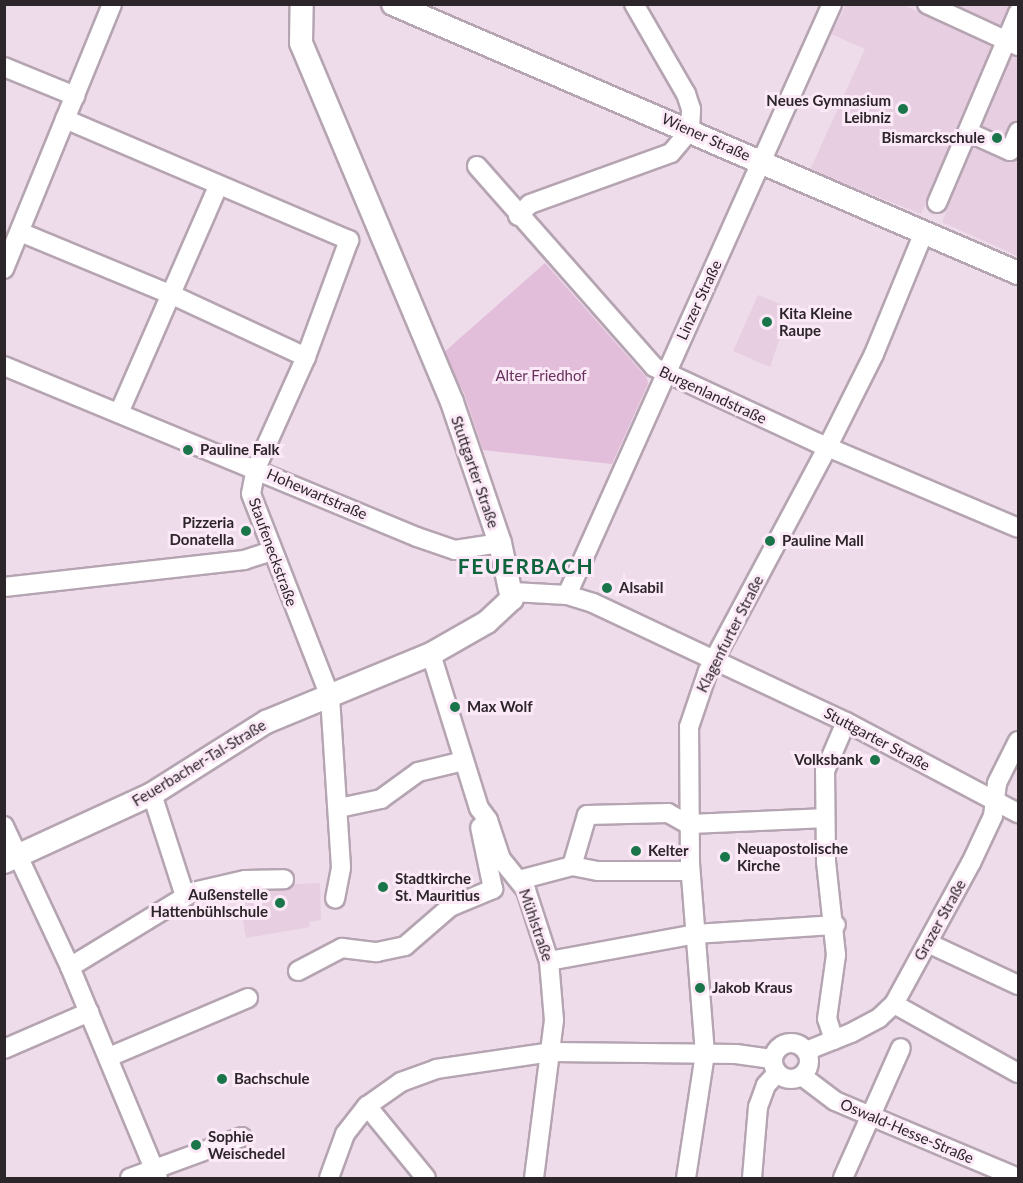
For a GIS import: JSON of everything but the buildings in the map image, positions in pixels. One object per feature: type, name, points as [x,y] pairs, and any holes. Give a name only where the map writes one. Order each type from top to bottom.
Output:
[{"type":"main road","name":"Wiener Straße","points":[[393,4],[1018,273]]},
{"type":"main road","name":"Stuttgarter Straße","points":[[300,8],[301,43],[443,381],[500,543],[513,591]]},
{"type":"main road","name":"Feuerbacher-Tal-Straße","points":[[11,859],[152,794],[266,722],[431,654],[500,612],[509,605],[513,591]]},
{"type":"street","points":[[4,269],[112,4]]},
{"type":"street","points":[[518,216],[530,204],[670,153],[690,130],[691,109],[686,94],[634,4]]},
{"type":"street","name":"Linzer Straße","points":[[567,595],[832,4]]},
{"type":"street","points":[[927,4],[1013,43]]},
{"type":"street","points":[[937,203],[968,132],[1013,43],[1018,13]]},
{"type":"street","points":[[4,67],[75,96]]},
{"type":"street","points":[[65,119],[218,186],[119,413]]},
{"type":"street","points":[[968,132],[1010,151],[1018,132]]},
{"type":"street","name":"Burgenlandstraße","points":[[477,166],[518,216],[654,368],[1018,528]]},
{"type":"street","name":"Staufeneckstraße","points":[[218,186],[349,240],[306,357],[256,468],[250,494],[330,697],[339,808],[341,868],[335,898]]},
{"type":"street","points":[[21,232],[170,294],[306,357]]},
{"type":"street","name":"Klagenfurter Straße","points":[[686,1179],[705,1054],[690,872],[689,727],[714,658],[828,446],[874,354],[924,232]]},
{"type":"street","name":"Hohewartstraße","points":[[4,366],[256,468],[417,537],[455,550],[500,543]]},
{"type":"street","points":[[4,587],[244,560],[271,551]]},
{"type":"street","name":"Stuttgarter Straße","points":[[513,591],[567,595],[593,603],[846,722],[1018,813]]},
{"type":"street","name":"Mühlstraße","points":[[431,654],[479,807],[488,820],[501,859],[519,880],[549,961],[555,1000],[534,1179]]},
{"type":"street","points":[[834,1040],[827,1019],[836,955],[836,925],[828,884],[824,818],[825,764],[846,722]]},
{"type":"street","name":"Grazer Straße","points":[[806,1051],[879,1018],[894,1004],[972,863],[993,816],[997,783],[1018,741]]},
{"type":"street","points":[[339,808],[381,799],[418,772],[464,761]]},
{"type":"street","points":[[152,794],[185,896]]},
{"type":"street","points":[[298,971],[342,948],[377,952],[405,946],[450,908],[493,889],[479,807]]},
{"type":"street","points":[[572,866],[587,815],[668,813],[688,824],[824,818]]},
{"type":"street","points":[[4,826],[11,859],[70,967],[156,1174]]},
{"type":"street","points":[[519,880],[572,866],[598,872],[690,872]]},
{"type":"street","points":[[70,967],[185,896],[230,882],[284,879]]},
{"type":"street","points":[[549,961],[696,934],[836,925]]},
{"type":"street","points":[[928,943],[1018,985]]},
{"type":"street","points":[[109,1057],[248,998]]},
{"type":"street","points":[[894,1004],[1018,1074]]},
{"type":"street","points":[[4,1049],[89,1012]]},
{"type":"street","points":[[329,1179],[345,1134],[367,1106],[401,1082],[436,1069],[550,1052],[705,1054],[775,1066],[786,1079],[802,1076],[808,1067],[806,1051],[789,1043],[778,1048],[775,1066],[758,1107],[752,1179]]},
{"type":"street","points":[[843,1179],[902,1048]]},
{"type":"street","name":"Oswald-Hesse-Straße","points":[[802,1076],[818,1091],[1018,1178]]},
{"type":"street","points":[[367,1106],[426,1179]]},
{"type":"street","points":[[130,1179],[156,1174],[242,1137]]},
{"type":"shaded area","name":"Neues Gymnasium Leibniz","points":[[846,5],[903,5],[996,44],[921,214],[810,170],[865,49],[831,34]]},
{"type":"shaded area","points":[[948,5],[1010,5],[1000,27]]},
{"type":"shaded area","name":"Bismarckschule","points":[[1010,51],[1018,54],[1018,256],[942,222]]},
{"type":"shaded area","name":"Kita Kleine Raupe","points":[[758,295],[795,310],[781,334],[770,367],[733,351]]},
{"type":"shaded area","name":"Außenstelle Hattenbühlschule","points":[[320,883],[321,920],[309,922],[310,927],[246,938],[237,887]]},
{"type":"green space","name":"Alter Friedhof","points":[[545,263],[647,378],[648,384],[612,464],[483,450],[464,393],[442,354]]},
{"type":"place","name":"Neues Gymnasium Leibniz","points":[[903,109]]},
{"type":"place","name":"Bismarckschule","points":[[997,138]]},
{"type":"place","name":"Kita Kleine Raupe","points":[[767,322]]},
{"type":"place","name":"Pauline Falk","points":[[188,450]]},
{"type":"place","name":"Pizzeria Donatella","points":[[246,531]]},
{"type":"place","name":"Pauline Mall","points":[[770,541]]},
{"type":"place","name":"Alsabil","points":[[607,588]]},
{"type":"place","name":"Max Wolf","points":[[455,707]]},
{"type":"place","name":"Volksbank","points":[[875,760]]},
{"type":"place","name":"Kelter","points":[[636,851]]},
{"type":"place","name":"Neuapostolische Kirche","points":[[725,857]]},
{"type":"place","name":"Stadtkirche St. Mauritius","points":[[383,887]]},
{"type":"place","name":"Außenstelle Hattenbühlschule","points":[[280,903]]},
{"type":"place","name":"Jakob Kraus","points":[[700,988]]},
{"type":"place","name":"Bachschule","points":[[222,1079]]},
{"type":"place","name":"Sophie Weischedel","points":[[196,1145]]},
{"type":"district","name":"FEUERBACH","points":[[526,566]]}]
